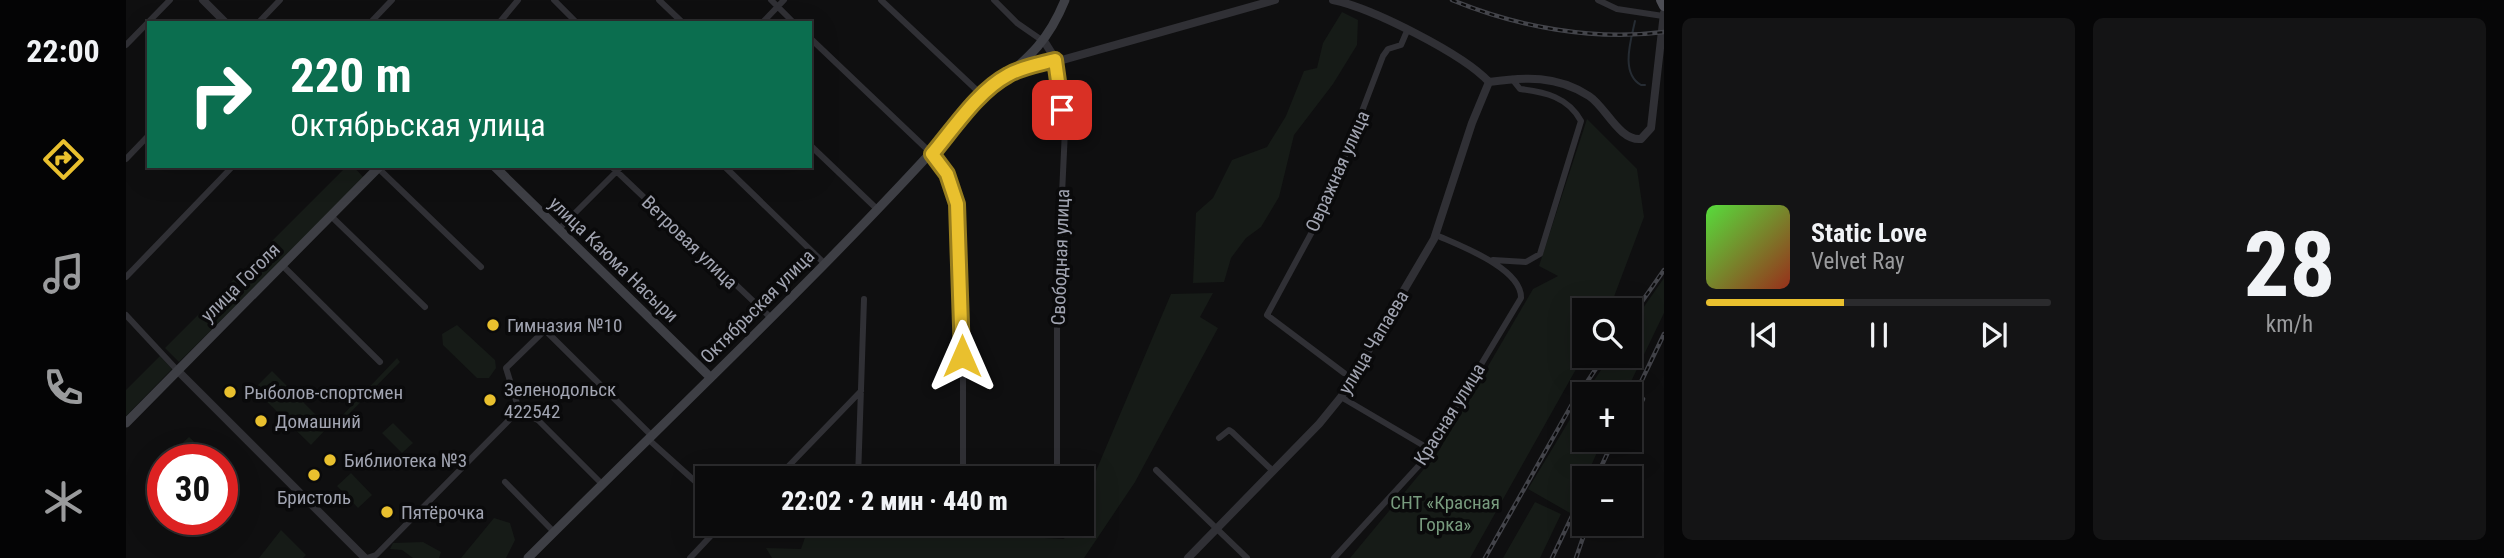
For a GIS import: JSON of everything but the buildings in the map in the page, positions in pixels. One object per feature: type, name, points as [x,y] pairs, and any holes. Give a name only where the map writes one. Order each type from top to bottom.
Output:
[{"type":"main road","name":"Октябрьская улица","points":[[528,558],[878,210],[983,96],[1044,41],[1065,0]]},
{"type":"main road","points":[[1661,0],[1664,6]]},
{"type":"main road","name":"улица Гоголя","points":[[126,424],[377,168]]},
{"type":"main road","name":"улица Каюма Насыри","points":[[496,168],[710,377]]},
{"type":"street","points":[[149,21],[170,0]]},
{"type":"street","points":[[202,0],[224,21]]},
{"type":"street","points":[[260,21],[280,0]]},
{"type":"street","points":[[372,21],[392,0]]},
{"type":"street","points":[[501,21],[518,0]]},
{"type":"street","points":[[554,0],[575,21]]},
{"type":"street","points":[[659,0],[681,21]]},
{"type":"street","points":[[771,0],[792,21]]},
{"type":"street","points":[[764,21],[784,0]]},
{"type":"street","points":[[881,0],[983,96]]},
{"type":"street","points":[[994,0],[1017,23],[1044,41]]},
{"type":"street","name":"Октябрьская улица","points":[[1008,75],[1275,0]]},
{"type":"street","points":[[1333,0],[1355,6],[1467,61],[1489,82],[1540,78],[1575,89],[1599,104],[1622,131],[1635,140],[1646,137],[1651,128],[1664,14],[1618,9],[1598,0]]},
{"type":"street","points":[[126,45],[147,24]]},
{"type":"street","name":"Овражная улица","points":[[1344,373],[1267,315],[1326,206],[1383,55],[1388,49],[1401,45],[1407,31]]},
{"type":"street","points":[[812,40],[932,154],[953,187],[960,231],[963,466]]},
{"type":"street","name":"Свободная улица","points":[[1044,41],[1055,60],[1065,130],[1056,301],[1057,466]]},
{"type":"street","points":[[1436,235],[1491,260],[1526,262],[1540,254],[1581,121],[1565,102],[1541,92],[1520,89],[1512,79]]},
{"type":"street","name":"улица Чапаева","points":[[1188,558],[1341,397],[1436,235],[1472,123],[1489,82]]},
{"type":"street","points":[[126,159],[147,137]]},
{"type":"street","points":[[812,147],[878,210]]},
{"type":"street","points":[[126,277],[231,168]]},
{"type":"street","points":[[379,168],[481,267]]},
{"type":"street","points":[[558,230],[617,168]]},
{"type":"street","name":"Ветровая улица","points":[[617,168],[770,317]]},
{"type":"street","points":[[726,168],[824,263]]},
{"type":"street","points":[[331,216],[425,307]]},
{"type":"street","name":"Красная улица","points":[[1334,558],[1367,526],[1431,450],[1518,304],[1521,291],[1491,260]]},
{"type":"street","points":[[282,265],[380,362]]},
{"type":"street","points":[[858,466],[864,299]]},
{"type":"street","points":[[126,316],[366,558],[376,555],[519,410]]},
{"type":"street","points":[[602,484],[538,421],[519,410],[506,368],[545,330],[695,481]]},
{"type":"street","points":[[789,466],[861,391]]},
{"type":"street","points":[[1341,397],[1431,450]]},
{"type":"street","points":[[1219,438],[1229,430],[1273,471]]},
{"type":"street","points":[[1156,470],[1247,558]]},
{"type":"street","points":[[505,482],[554,532]]},
{"type":"street","points":[[690,558],[711,536]]},
{"type":"green space","points":[[1342,12],[1358,20],[1357,45],[1333,84],[1294,135],[1279,197],[1261,227],[1246,238],[1231,258],[1224,282],[1193,283],[1196,213],[1213,198],[1232,160],[1267,147],[1286,116],[1304,71],[1317,68],[1323,43]]},
{"type":"green space","name":"СНТ «Красная Горка»","points":[[1587,119],[1637,169],[1644,217],[1614,298],[1572,298],[1572,368],[1577,368],[1470,558],[1350,558],[1438,452],[1533,289],[1558,276],[1539,266]]},
{"type":"green space","points":[[345,168],[355,168],[364,178],[179,362],[165,348]]},
{"type":"green space","points":[[1664,278],[1664,313],[1642,359],[1642,309]]},
{"type":"green space","points":[[1213,293],[1200,317],[1218,328],[1135,482],[1084,558],[772,558],[766,548],[801,549],[806,536],[1009,536],[1064,539],[1066,536],[1094,536],[1094,476],[1171,294]]},
{"type":"green space","points":[[457,325],[495,360],[496,368],[489,378],[477,378],[443,345],[442,334]]},
{"type":"green space","points":[[160,356],[172,369],[126,416],[126,390]]},
{"type":"green space","points":[[397,358],[400,362],[342,421],[339,419]]},
{"type":"green space","points":[[1602,368],[1638,368],[1631,382],[1593,382]]},
{"type":"green space","points":[[272,371],[328,427],[311,445],[254,389]]},
{"type":"green space","points":[[1572,416],[1572,452],[1597,452],[1591,466],[1572,466],[1570,513],[1528,489]]},
{"type":"green space","points":[[393,423],[413,443],[402,453],[382,433]]},
{"type":"green space","points":[[189,437],[196,444],[181,444]]},
{"type":"green space","points":[[351,473],[372,495],[358,508],[337,486]]},
{"type":"green space","points":[[1535,502],[1561,514],[1540,558],[1503,558]]},
{"type":"green space","points":[[494,518],[510,523],[515,540],[506,558],[461,558]]},
{"type":"green space","points":[[281,530],[306,555],[303,558],[259,558]]},
{"type":"green space","points":[[423,542],[441,552],[439,558],[413,558],[402,550],[390,549],[393,543]]},
{"type":"waterway","points":[[1635,21],[1629,64],[1635,80],[1645,85]]},
{"type":"railway","points":[[1452,0],[1503,18],[1556,29],[1610,35],[1664,32]]},
{"type":"railway","points":[[1642,301],[1664,270]]},
{"type":"railway","points":[[1641,382],[1664,334]]},
{"type":"railway","points":[[1485,558],[1571,406],[1596,368]]},
{"type":"railway","points":[[1602,466],[1608,452]]},
{"type":"railway","points":[[1552,558],[1572,516]]},
{"type":"railway","points":[[1576,558],[1584,536]]},
{"type":"place","name":"Гимназия №10","points":[[493,325]]},
{"type":"place","name":"Рыболов-спортсмен","points":[[230,392]]},
{"type":"place","name":"Зеленодольск 422542","points":[[490,400]]},
{"type":"place","name":"Домашний","points":[[261,421]]},
{"type":"place","name":"Библиотека №3","points":[[330,460]]},
{"type":"place","name":"Бристоль","points":[[314,475]]},
{"type":"place","name":"Пятёрочка","points":[[387,512]]},
{"type":"route","points":[[962,356],[963,302],[957,204],[947,174],[932,154],[983,96],[1008,75],[1027,68],[1055,60],[1062,110]]}]
